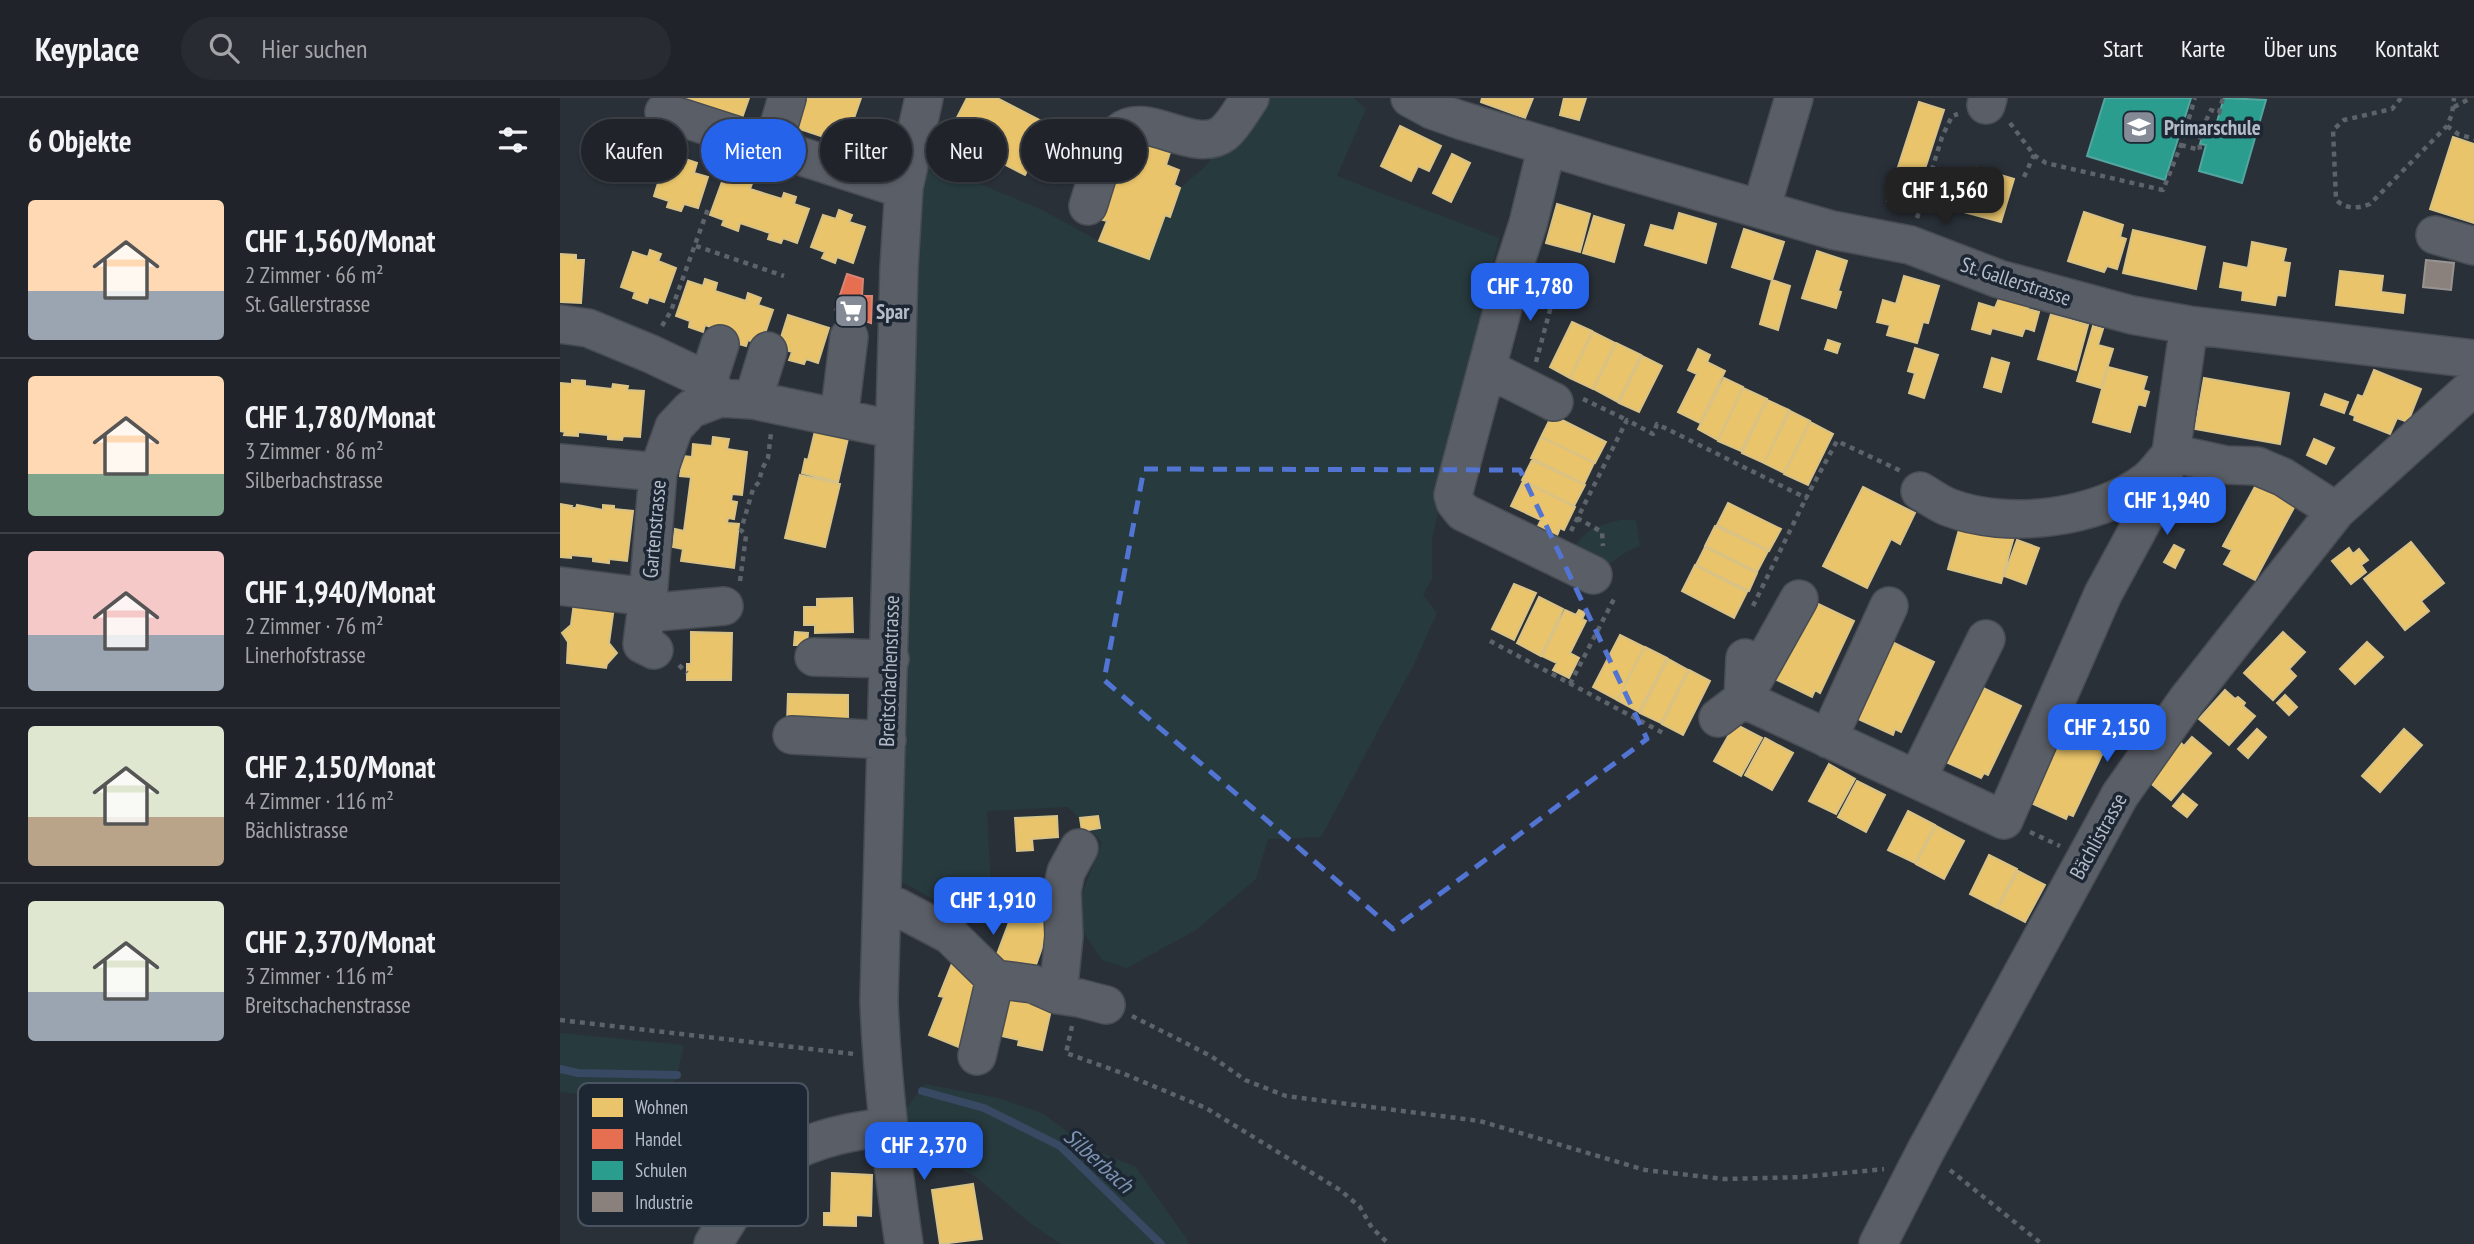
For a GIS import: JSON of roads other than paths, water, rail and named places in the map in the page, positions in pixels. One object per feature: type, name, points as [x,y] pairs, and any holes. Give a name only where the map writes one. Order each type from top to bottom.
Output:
[{"type":"street","points":[[781,119],[788,98]]},
{"type":"street","name":"Breitschachenstrasse","points":[[904,1244],[888,1127],[879,1001],[899,268],[904,187],[924,98]]},
{"type":"street","points":[[1088,206],[1109,148],[1120,131],[1133,126],[1148,127],[1211,140],[1225,133],[1250,98]]},
{"type":"street","name":"St. Gallerstrasse","points":[[1410,98],[1432,110],[1547,146],[1832,230],[1910,245],[1999,279],[2132,316],[2474,359]]},
{"type":"street","points":[[1761,209],[1794,98]]},
{"type":"street","points":[[664,112],[701,124]]},
{"type":"street","points":[[1547,146],[1453,495],[1462,512],[1593,575]]},
{"type":"street","points":[[806,157],[890,185],[904,187]]},
{"type":"street","points":[[2435,235],[2474,246]]},
{"type":"street","points":[[560,324],[651,331],[748,408],[895,427]]},
{"type":"street","points":[[1730,708],[1828,739],[2004,820],[2103,594],[2154,500],[2171,453],[2189,325]]},
{"type":"street","points":[[839,418],[849,337]]},
{"type":"street","points":[[720,344],[748,408]]},
{"type":"street","points":[[748,408],[768,351]]},
{"type":"street","points":[[1488,369],[1566,399]]},
{"type":"street","name":"Bächlistrasse","points":[[1878,1244],[2120,795],[2187,700],[2336,511],[2467,407]]},
{"type":"street","name":"Gartenstrasse","points":[[648,626],[658,472],[674,427],[691,409],[748,408]]},
{"type":"street","points":[[1934,499],[1991,518],[2022,520],[2062,515],[2130,492],[2151,478],[2171,453]]},
{"type":"street","points":[[2171,453],[2226,465],[2257,466],[2283,477],[2336,511]]},
{"type":"street","points":[[560,463],[658,472]]},
{"type":"street","points":[[560,586],[648,626],[724,606]]},
{"type":"street","points":[[1730,708],[1799,599]]},
{"type":"street","points":[[1828,739],[1889,606]]},
{"type":"street","points":[[1917,779],[1986,639]]},
{"type":"street","points":[[814,657],[890,659]]},
{"type":"street","points":[[1730,708],[1745,657]]},
{"type":"street","points":[[792,735],[887,740]]},
{"type":"street","points":[[881,907],[897,907],[950,935],[995,979],[1033,984],[1081,999],[1064,936],[1062,891],[1066,872],[1079,848]]},
{"type":"street","points":[[977,1056],[995,979]]},
{"type":"street","points":[[808,1145],[863,1130],[888,1127]]},
{"type":"street","points":[[713,1244],[724,1226]]},
{"type":"waterway","name":"Silberbach","points":[[560,1069],[578,1073],[677,1075]]},
{"type":"waterway","name":"Silberbach","points":[[922,1091],[984,1108],[1060,1146],[1161,1244]]},
{"type":"place","name":"Primarschule","points":[[2139,127]]},
{"type":"place","name":"Spar","points":[[851,311]]}]
